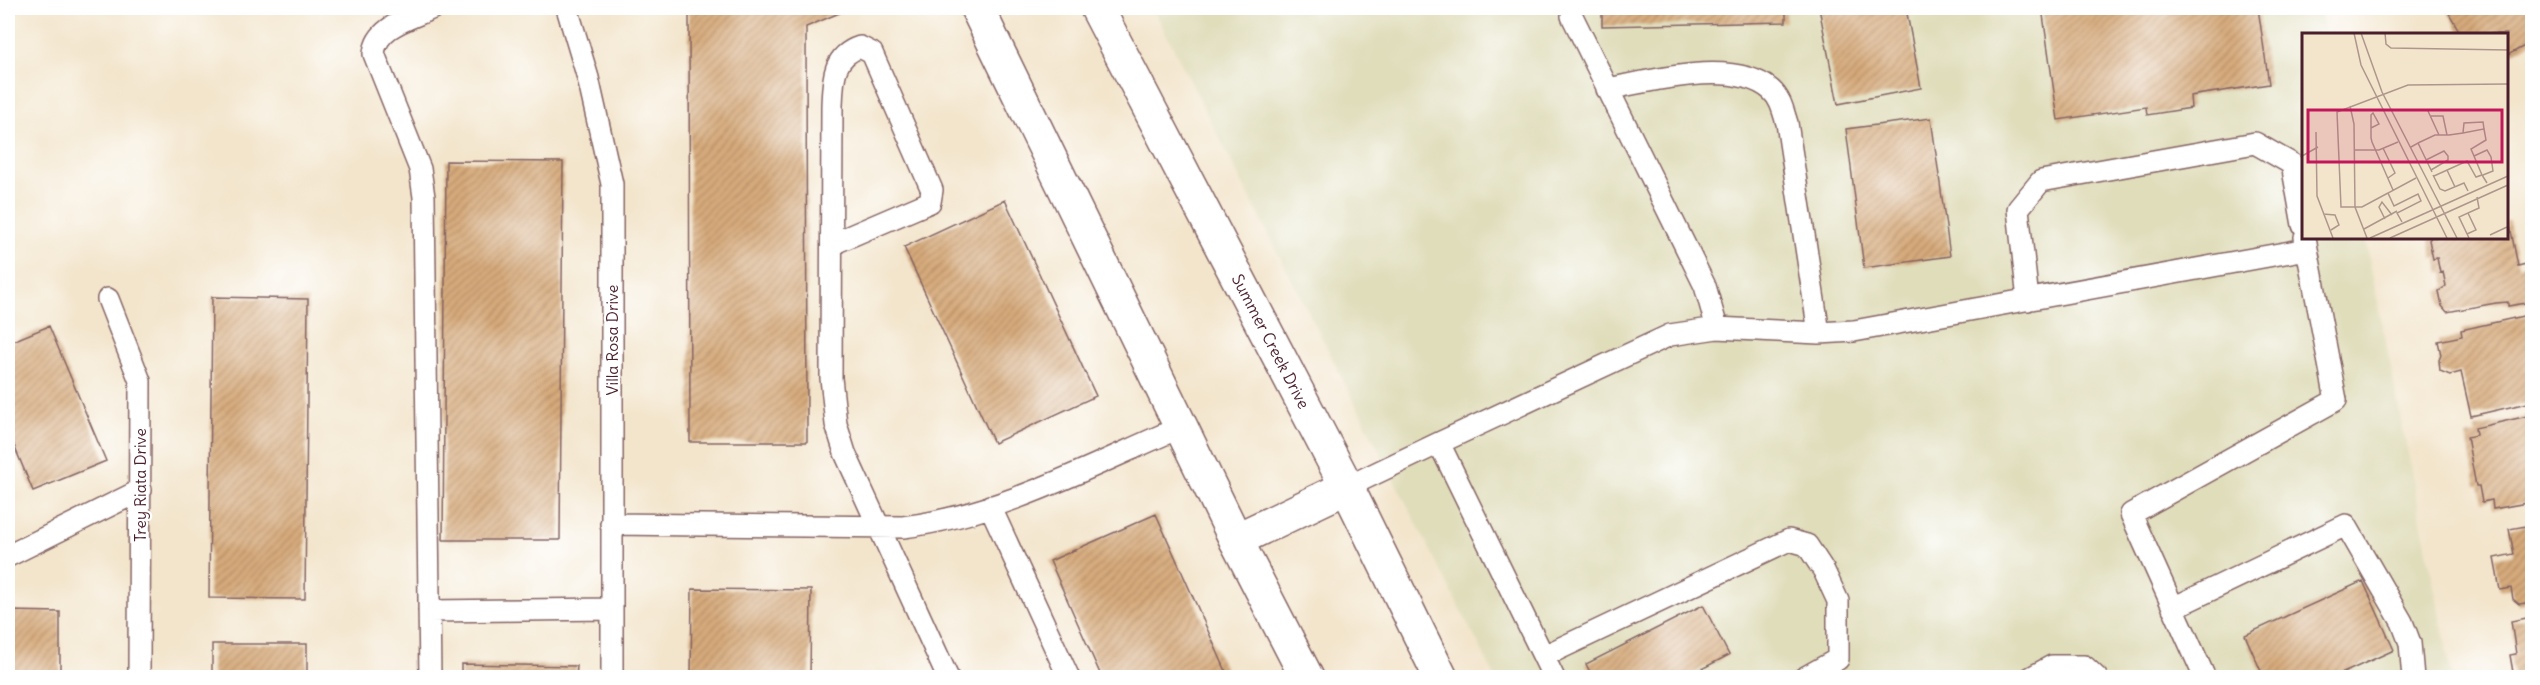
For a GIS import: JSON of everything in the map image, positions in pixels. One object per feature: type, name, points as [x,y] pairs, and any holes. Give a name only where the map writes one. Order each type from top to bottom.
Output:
[{"type":"main road","points":[[977,8],[1236,540],[1307,678]]},
{"type":"main road","name":"Summer Creek Drive","points":[[1097,8],[1347,487],[1440,678]]},
{"type":"main road","points":[[1236,540],[1347,487]]},
{"type":"lane","points":[[430,678],[424,197],[420,169],[374,54],[375,43],[383,32],[433,8]]},
{"type":"lane","name":"Villa Rosa Drive","points":[[567,8],[588,78],[612,184],[612,678]]},
{"type":"lane","points":[[1572,16],[1705,286],[1717,328]]},
{"type":"lane","points":[[832,244],[930,201],[932,190],[872,53],[860,47],[843,57],[833,75],[831,378],[836,424],[845,453],[948,678]]},
{"type":"lane","points":[[1607,89],[1680,75],[1730,75],[1754,80],[1770,90],[1781,102],[1787,123],[1819,333]]},
{"type":"lane","points":[[2028,300],[2018,209],[2041,181],[2255,143],[2292,164],[2302,219]]},
{"type":"lane","points":[[1347,487],[1670,335],[1717,328],[1819,333],[1854,331],[2028,300],[2306,243],[2336,400],[2131,513],[2205,678]]},
{"type":"lane","name":"Trey Riata Drive","points":[[108,299],[140,381],[139,678]]},
{"type":"lane","points":[[612,524],[880,527],[937,522],[1017,497],[1181,427]]},
{"type":"lane","points":[[1439,443],[1554,678]]},
{"type":"lane","points":[[8,556],[141,490]]},
{"type":"lane","points":[[990,506],[1069,678]]},
{"type":"lane","points":[[2173,608],[2346,525],[2402,622],[2410,643],[2413,678]]},
{"type":"lane","points":[[1544,656],[1789,540],[1806,545],[1824,571],[1838,601],[1838,659],[1804,678]]},
{"type":"lane","points":[[429,610],[612,609]]},
{"type":"lane","points":[[2030,678],[2052,666],[2084,666],[2097,678]]},
{"type":"shaded area","points":[[1153,8],[2320,8],[2326,33],[2302,33],[2302,238],[2365,238],[2452,677],[1495,677]]},
{"type":"building","points":[[689,8],[851,8],[806,27],[807,442],[690,442]]},
{"type":"building","points":[[1602,8],[1786,8],[1786,22],[1602,26]]},
{"type":"building","points":[[1819,8],[1906,8],[1921,88],[1838,104]]},
{"type":"building","points":[[2042,8],[2258,8],[2269,84],[2190,96],[2191,108],[2147,115],[2146,107],[2058,120]]},
{"type":"building","points":[[2446,8],[2532,8],[2532,42],[2507,55],[2507,33],[2460,33]]},
{"type":"building","points":[[1931,118],[1950,256],[1864,268],[1846,129]]},
{"type":"building","points":[[446,161],[563,162],[560,540],[443,540]]},
{"type":"building","points":[[1005,200],[1096,396],[994,443],[904,247]]},
{"type":"building","points":[[2507,221],[2509,221],[2518,266],[2526,264],[2532,302],[2508,306],[2508,302],[2496,303],[2447,312],[2442,306],[2439,291],[2446,286],[2443,272],[2440,273],[2437,258],[2433,259],[2430,238],[2507,238]]},
{"type":"building","points":[[212,297],[308,299],[305,599],[209,598]]},
{"type":"building","points":[[2532,314],[2532,402],[2471,416],[2461,372],[2450,375],[2440,371],[2441,355],[2438,341],[2462,336],[2461,330]]},
{"type":"building","points":[[49,326],[106,461],[33,491],[8,431],[8,343]]},
{"type":"building","points":[[2532,415],[2532,502],[2493,509],[2492,500],[2482,502],[2479,486],[2476,486],[2467,437],[2476,435],[2475,428]]},
{"type":"building","points":[[1156,514],[1229,678],[1102,678],[1050,561]]},
{"type":"building","points":[[2532,525],[2532,602],[2519,604],[2513,599],[2511,588],[2500,590],[2494,558],[2514,554],[2509,529]]},
{"type":"building","points":[[2363,581],[2394,650],[2332,678],[2264,678],[2245,635]]},
{"type":"building","points":[[692,589],[811,590],[810,678],[691,678]]},
{"type":"building","points":[[1703,605],[1729,655],[1684,678],[1593,678],[1586,664]]},
{"type":"building","points":[[8,611],[60,612],[60,678],[8,678]]},
{"type":"building","points":[[2532,617],[2532,678],[2514,678],[2510,655],[2516,654],[2511,621]]},
{"type":"building","points":[[212,644],[307,644],[307,678],[212,678]]},
{"type":"building","points":[[461,664],[577,666],[576,678],[461,678]]}]
